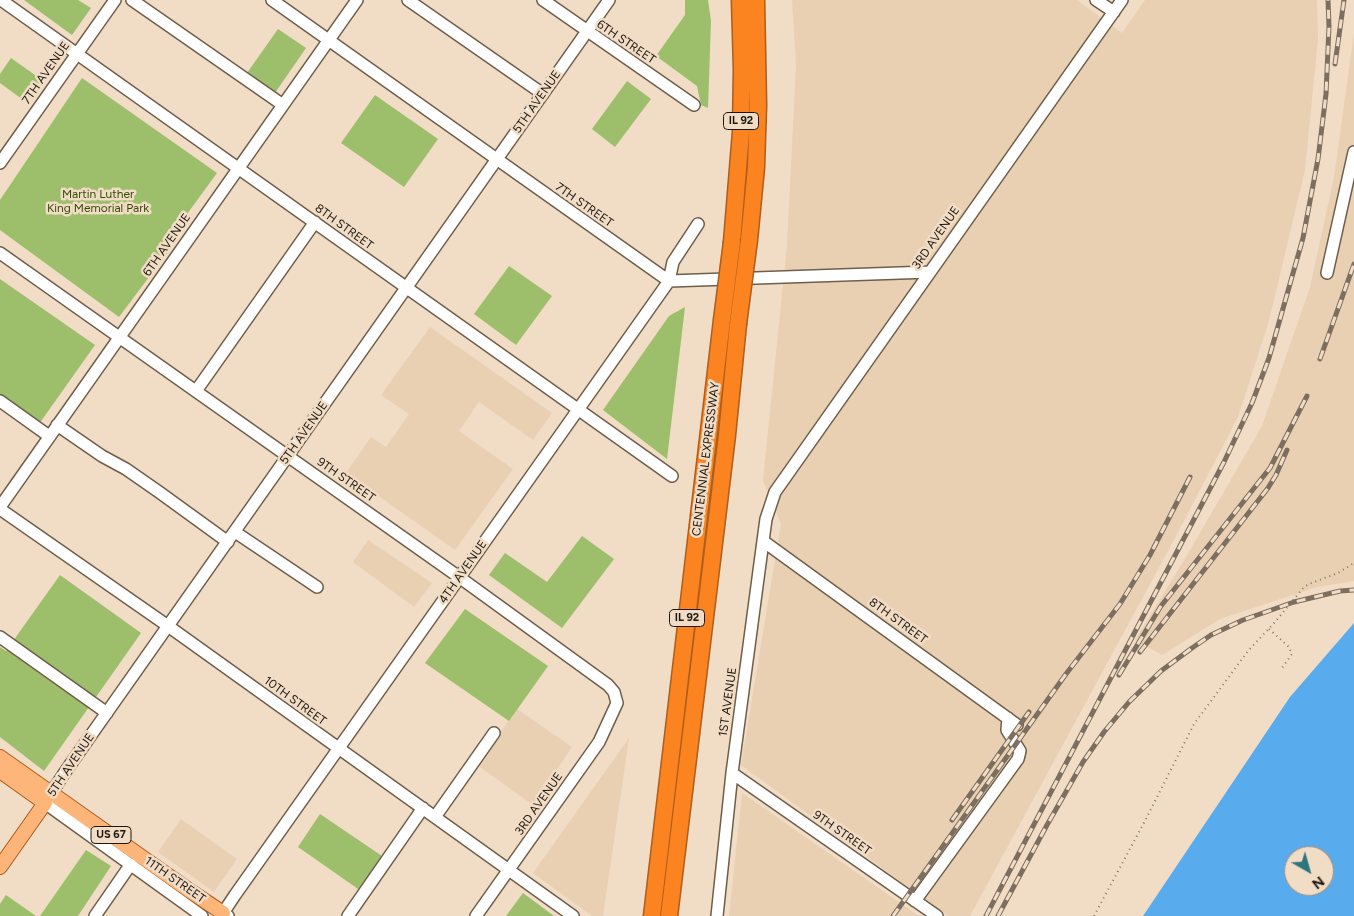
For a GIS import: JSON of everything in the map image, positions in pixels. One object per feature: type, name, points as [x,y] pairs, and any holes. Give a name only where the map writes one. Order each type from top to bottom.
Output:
[{"type":"highway","name":"CENTENNIAL EXPRESSWAY","points":[[652,916],[732,242],[741,132],[740,0]]},
{"type":"highway","name":"CENTENNIAL EXPRESSWAY","points":[[669,916],[727,435],[756,167],[759,64],[756,0]]},
{"type":"highway","points":[[759,64],[763,0]]},
{"type":"main road","name":"11TH STREET","points":[[0,757],[49,798]]},
{"type":"main road","name":"11TH STREET","points":[[0,772],[49,798],[224,915]]},
{"type":"main road","name":"5TH AVENUE","points":[[0,867],[49,798]]},
{"type":"street","name":"8TH STREET","points":[[1,0],[672,476]]},
{"type":"street","name":"7TH AVENUE","points":[[0,163],[115,0]]},
{"type":"street","points":[[132,0],[283,105]]},
{"type":"street","name":"7TH STREET","points":[[272,0],[669,281]]},
{"type":"street","name":"6TH AVENUE","points":[[0,508],[357,0]]},
{"type":"street","points":[[408,0],[542,94]]},
{"type":"street","name":"6TH STREET","points":[[544,0],[694,105]]},
{"type":"street","name":"5TH AVENUE","points":[[49,798],[65,772],[609,0]]},
{"type":"street","points":[[1096,0],[1114,12]]},
{"type":"street","name":"3RD AVENUE","points":[[775,492],[1122,0]]},
{"type":"street","points":[[1327,273],[1354,152]]},
{"type":"street","points":[[196,391],[315,222]]},
{"type":"street","name":"4TH AVENUE","points":[[224,915],[338,749],[669,281],[673,262],[698,224]]},
{"type":"street","name":"9TH STREET","points":[[0,253],[459,577],[608,685],[614,692],[616,703]]},
{"type":"street","points":[[669,281],[929,272]]},
{"type":"street","points":[[0,401],[49,436]]},
{"type":"street","points":[[57,425],[102,456],[126,469],[228,542]]},
{"type":"street","name":"1ST AVENUE","points":[[717,916],[732,772],[766,519],[775,492]]},
{"type":"street","name":"10TH STREET","points":[[0,508],[573,916]]},
{"type":"street","points":[[235,532],[317,586]]},
{"type":"street","name":"8TH STREET","points":[[763,541],[1012,721],[1007,730],[1020,751],[1018,760],[915,901]]},
{"type":"street","points":[[0,637],[107,713]]},
{"type":"street","name":"3RD AVENUE","points":[[476,916],[599,742],[616,703]]},
{"type":"street","points":[[435,817],[494,733]]},
{"type":"street","name":"9TH STREET","points":[[732,772],[937,916]]},
{"type":"street","name":"11TH STREET","points":[[49,798],[131,864],[202,916]]},
{"type":"street","points":[[348,916],[423,808]]},
{"type":"street","points":[[95,916],[131,864]]},
{"type":"path","points":[[1094,916],[1194,724],[1248,651],[1309,584],[1338,573],[1354,563]]},
{"type":"path","points":[[1269,629],[1289,647],[1292,654],[1282,668]]},
{"type":"shaded area","points":[[792,0],[1077,0],[1122,33],[1145,0],[1317,0],[1318,39],[1305,170],[1269,321],[1238,417],[1174,540],[970,916],[948,916],[741,765],[781,524],[763,480],[787,245],[796,66]]},
{"type":"shaded area","points":[[1354,33],[1354,581],[1317,587],[1220,619],[1162,655],[1135,640],[1262,426],[1310,287],[1334,177]]},
{"type":"shaded area","points":[[430,327],[552,413],[533,440],[479,402],[459,431],[513,469],[455,550],[346,473],[371,437],[386,447],[409,414],[381,395]]},
{"type":"shaded area","points":[[368,540],[432,583],[414,607],[353,562]]},
{"type":"shaded area","points":[[517,709],[572,747],[533,805],[477,765]]},
{"type":"shaded area","points":[[629,738],[603,916],[592,916],[533,873]]},
{"type":"shaded area","points":[[742,793],[919,916],[729,916]]},
{"type":"shaded area","points":[[181,819],[237,859],[214,892],[158,852]]},
{"type":"green space","points":[[24,0],[78,0],[91,8],[72,35]]},
{"type":"green space","points":[[685,0],[708,0],[711,21],[708,108],[701,105],[697,86],[656,56],[685,15]]},
{"type":"green space","points":[[278,29],[306,48],[275,93],[247,73]]},
{"type":"green space","points":[[11,58],[42,80],[26,102],[0,83],[0,74]]},
{"type":"green space","name":"Martin Luther King Memorial Park","points":[[82,78],[217,173],[171,236],[173,240],[170,249],[119,317],[0,230],[0,200]]},
{"type":"green space","points":[[627,81],[651,99],[615,147],[592,129]]},
{"type":"green space","points":[[375,95],[438,139],[404,187],[341,143]]},
{"type":"green space","points":[[509,266],[552,296],[516,345],[474,314]]},
{"type":"green space","points":[[0,279],[95,345],[39,424],[0,396]]},
{"type":"green space","points":[[685,307],[667,459],[603,410],[669,316]]},
{"type":"green space","points":[[582,536],[614,559],[562,628],[489,575],[505,553],[547,582]]},
{"type":"green space","points":[[60,575],[141,633],[44,771],[0,737],[0,647],[6,651]]},
{"type":"green space","points":[[465,609],[548,666],[509,721],[425,663]]},
{"type":"green space","points":[[320,814],[385,858],[361,891],[298,847]]},
{"type":"green space","points":[[86,850],[111,866],[78,916],[40,916]]},
{"type":"green space","points":[[523,893],[554,916],[506,916]]},
{"type":"green space","points":[[6,895],[36,916],[0,916],[0,904]]},
{"type":"water","points":[[1354,623],[1354,916],[1143,916],[1290,697]]},
{"type":"railway","points":[[986,916],[1224,462],[1252,403],[1269,358],[1303,238],[1318,159],[1326,94],[1329,26],[1328,0]]},
{"type":"railway","points":[[1335,64],[1344,0]]},
{"type":"railway","points":[[1320,359],[1354,264]]},
{"type":"railway","points":[[1119,675],[1161,606],[1270,468],[1307,396]]},
{"type":"railway","points":[[1140,652],[1268,488],[1287,450]]},
{"type":"railway","points":[[893,916],[1066,674],[1120,604],[1150,555],[1190,477]]},
{"type":"railway","points":[[998,916],[1083,762],[1104,732],[1129,702],[1161,671],[1211,635],[1243,620],[1294,602],[1340,591],[1354,590]]},
{"type":"railway","points":[[952,820],[1029,712]]}]
